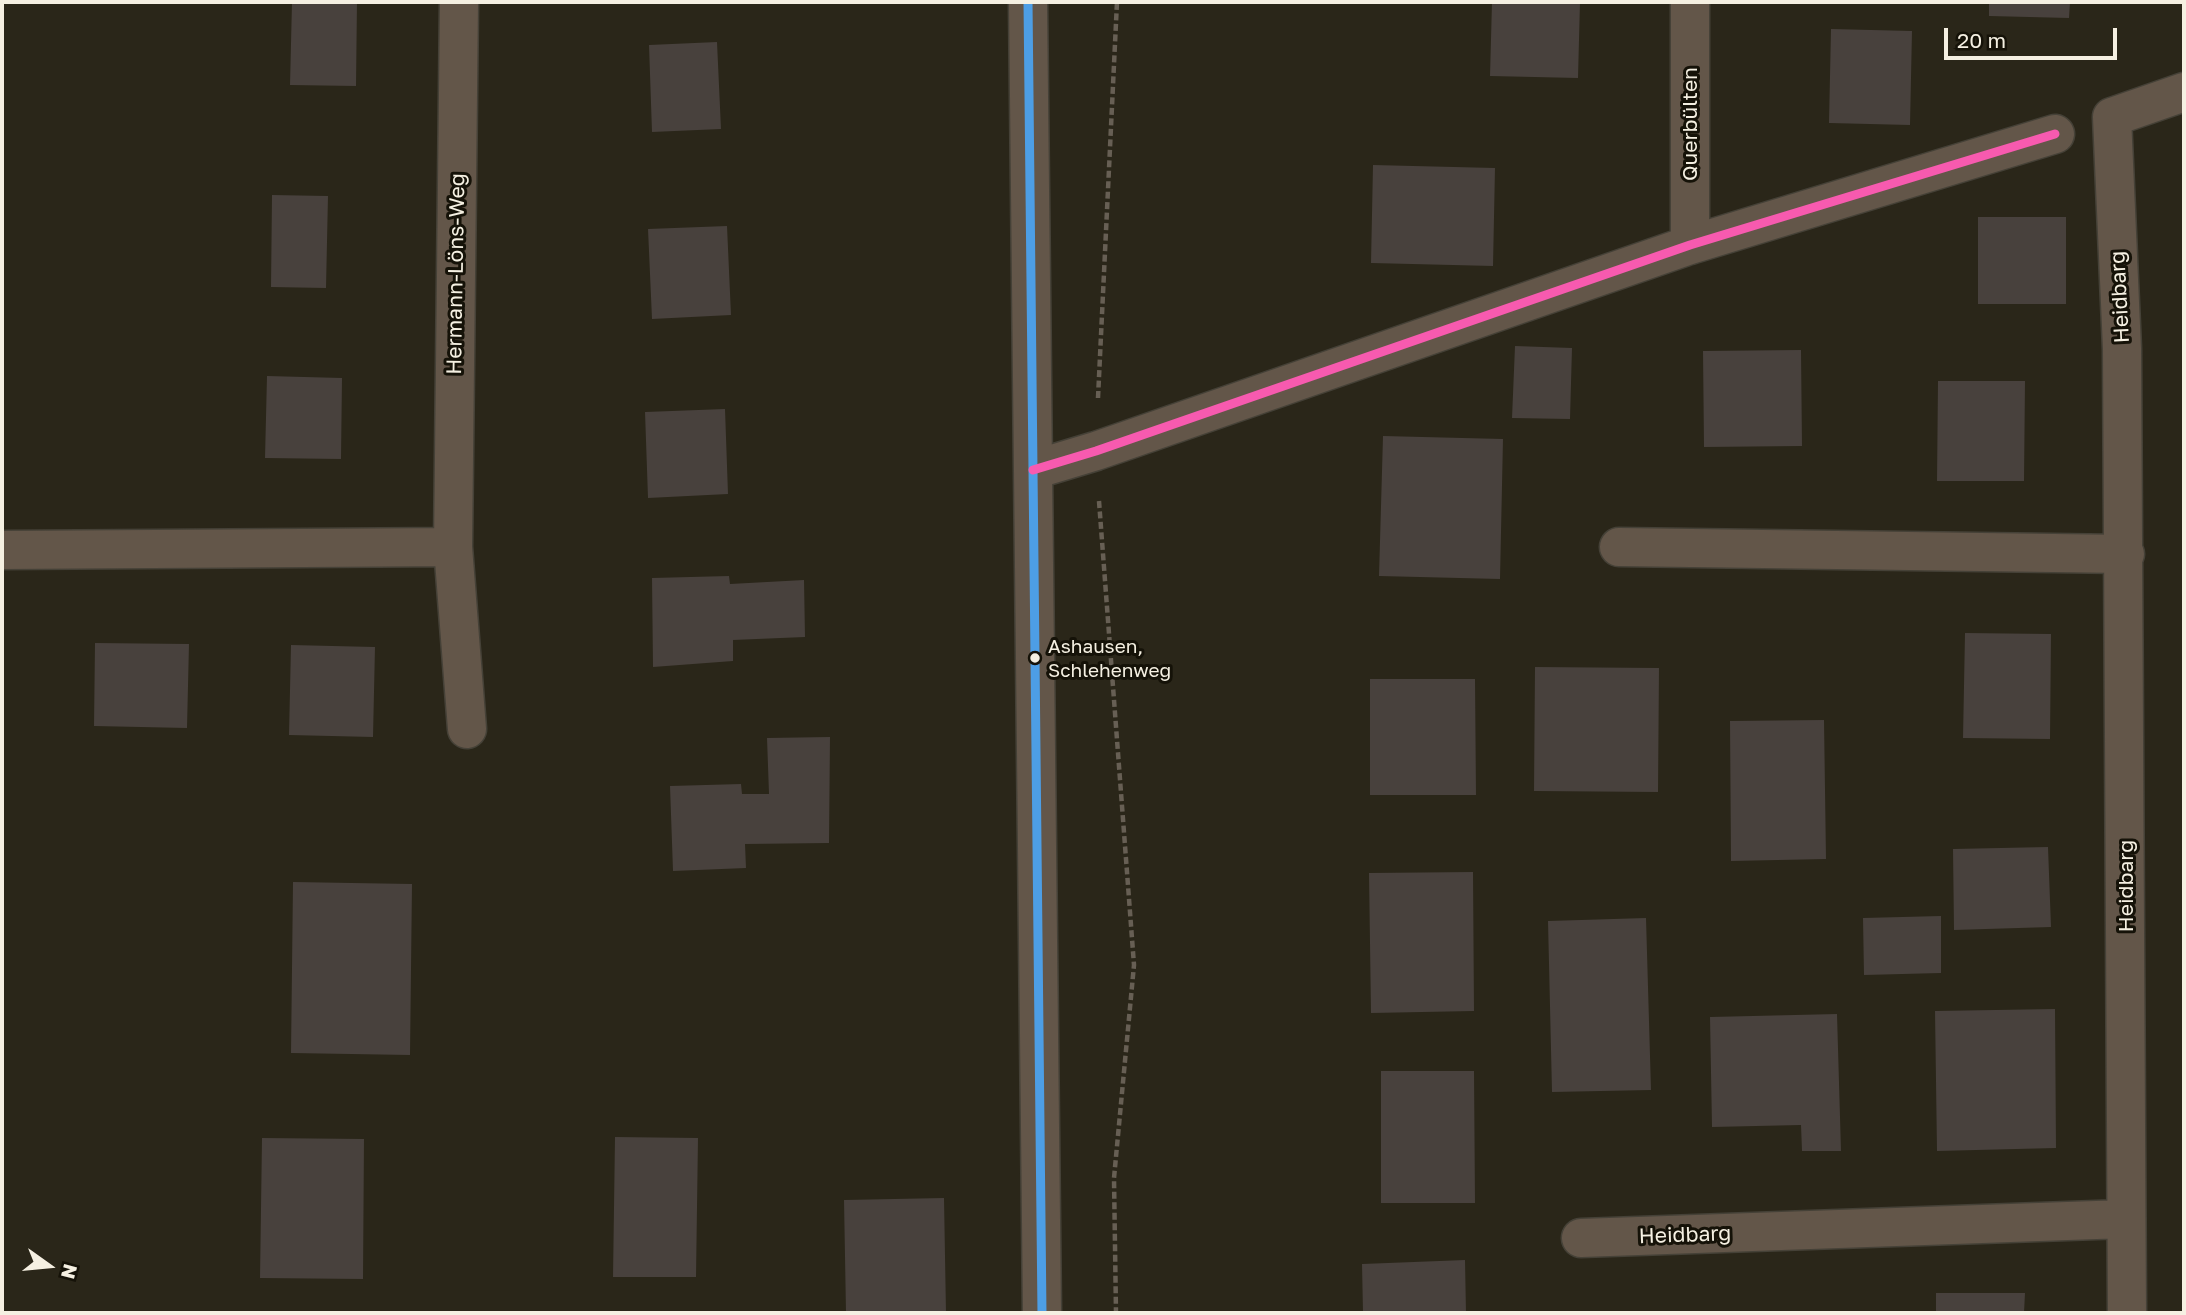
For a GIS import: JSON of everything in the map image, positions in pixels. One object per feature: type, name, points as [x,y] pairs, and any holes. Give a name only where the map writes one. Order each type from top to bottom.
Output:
[{"type":"street","name":"Hermann-Löns-Weg","points":[[459,2],[453,547],[467,729]]},
{"type":"street","points":[[1028,2],[1042,1313]]},
{"type":"street","name":"Querbülten","points":[[1689,2],[1690,246]]},
{"type":"street","name":"Heidbarg","points":[[2127,1313],[2123,349],[2112,117],[2184,92]]},
{"type":"street","points":[[1033,470],[1096,451],[1690,246],[2055,134]]},
{"type":"street","points":[[2,550],[453,547]]},
{"type":"street","points":[[1619,547],[2125,554]]},
{"type":"street","name":"Heidbarg","points":[[1581,1238],[2125,1219]]},
{"type":"path","points":[[1116,1313],[1114,1178],[1134,965],[1096,451],[1117,2]]},
{"type":"building","points":[[292,2],[357,2],[356,86],[290,85]]},
{"type":"building","points":[[1492,2],[1580,2],[1578,78],[1490,76]]},
{"type":"building","points":[[1989,2],[2070,2],[2069,18],[1989,16]]},
{"type":"building","points":[[1831,29],[1912,31],[1910,125],[1829,123]]},
{"type":"building","points":[[717,42],[721,129],[652,132],[649,45]]},
{"type":"building","points":[[1373,165],[1495,168],[1493,266],[1371,263]]},
{"type":"building","points":[[272,195],[328,196],[326,288],[271,287]]},
{"type":"building","points":[[1978,217],[2066,217],[2066,304],[1978,304]]},
{"type":"building","points":[[727,226],[731,315],[652,319],[648,229]]},
{"type":"building","points":[[1515,346],[1572,348],[1570,419],[1512,418]]},
{"type":"building","points":[[1801,350],[1802,446],[1704,447],[1703,351]]},
{"type":"building","points":[[267,376],[342,378],[341,459],[265,458]]},
{"type":"building","points":[[1938,381],[2025,381],[2024,481],[1937,481]]},
{"type":"building","points":[[725,409],[728,494],[648,498],[645,412]]},
{"type":"building","points":[[1383,436],[1503,439],[1500,579],[1379,576]]},
{"type":"building","points":[[729,576],[730,584],[804,580],[805,637],[733,640],[733,661],[653,667],[652,578]]},
{"type":"building","points":[[1965,633],[2051,634],[2050,739],[1963,738]]},
{"type":"building","points":[[95,643],[189,644],[187,728],[94,726]]},
{"type":"building","points":[[291,645],[375,647],[373,737],[289,735]]},
{"type":"building","points":[[1535,667],[1659,668],[1658,792],[1534,791]]},
{"type":"building","points":[[1370,679],[1475,679],[1476,795],[1370,795]]},
{"type":"building","points":[[1824,720],[1826,859],[1731,861],[1730,721]]},
{"type":"building","points":[[830,737],[829,843],[745,844],[746,868],[673,871],[670,786],[741,784],[742,794],[769,794],[767,738]]},
{"type":"building","points":[[2048,847],[2051,927],[1954,930],[1953,849]]},
{"type":"building","points":[[1473,872],[1474,1011],[1371,1013],[1369,873]]},
{"type":"building","points":[[293,882],[412,884],[410,1055],[291,1053]]},
{"type":"building","points":[[1941,916],[1941,973],[1864,975],[1863,918]]},
{"type":"building","points":[[1646,918],[1651,1090],[1552,1092],[1548,921]]},
{"type":"building","points":[[2055,1009],[2056,1148],[1937,1151],[1935,1011]]},
{"type":"building","points":[[1837,1014],[1841,1151],[1802,1151],[1801,1125],[1712,1127],[1710,1017]]},
{"type":"building","points":[[1381,1071],[1474,1071],[1475,1203],[1381,1203]]},
{"type":"building","points":[[615,1137],[698,1138],[696,1277],[613,1277]]},
{"type":"building","points":[[262,1138],[364,1139],[363,1279],[260,1278]]},
{"type":"building","points":[[944,1198],[946,1313],[846,1313],[844,1200]]},
{"type":"building","points":[[1465,1260],[1466,1313],[1363,1313],[1362,1264]]},
{"type":"building","points":[[1936,1293],[2025,1293],[2024,1313],[1936,1313]]},
{"type":"transit line","points":[[1028,2],[1042,1313]]},
{"type":"transit line","points":[[1033,470],[1096,451],[1690,245],[2055,134]]},
{"type":"place","name":"Ashausen, Schlehenweg","points":[[1035,658]]}]
